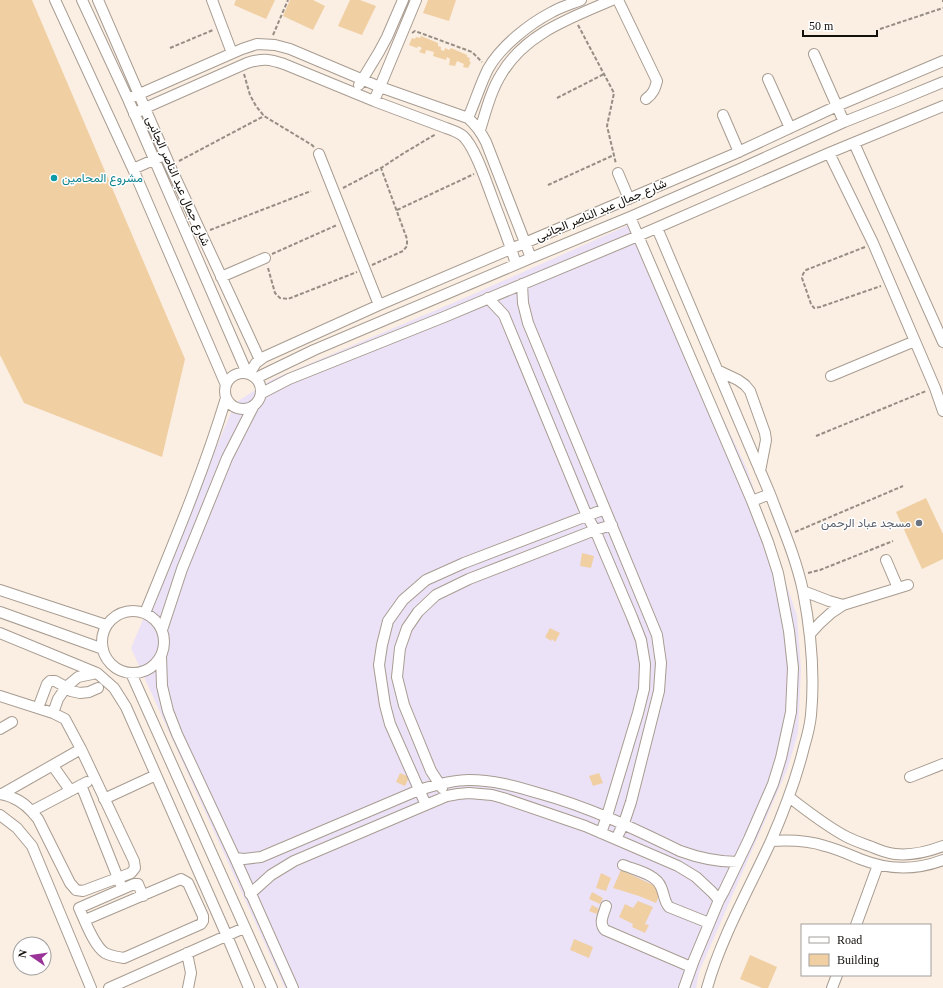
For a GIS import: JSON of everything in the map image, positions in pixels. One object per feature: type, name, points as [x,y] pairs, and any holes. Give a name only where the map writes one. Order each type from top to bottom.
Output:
[{"type":"street","points":[[55,0],[133,170],[226,385]]},
{"type":"street","points":[[82,0],[128,99],[251,375],[259,382],[261,387],[262,393],[257,404],[247,410],[240,410],[229,403],[226,398],[226,385],[234,375],[240,373],[251,375],[314,350],[630,217],[844,122],[943,82]]},
{"type":"street","name":"شارع جمال عبد الناصر الجانبى","points":[[98,0],[170,166],[260,360]]},
{"type":"street","points":[[212,0],[232,53]]},
{"type":"street","points":[[354,92],[380,52],[403,0]]},
{"type":"street","points":[[374,101],[416,0]]},
{"type":"street","points":[[468,118],[489,68],[516,37],[531,24],[553,11],[581,0]]},
{"type":"street","points":[[480,130],[494,88],[502,73],[513,58],[526,45],[557,24],[612,0]]},
{"type":"street","points":[[618,0],[657,81],[656,88],[646,99]]},
{"type":"street","points":[[128,99],[242,49],[257,44],[275,44],[380,87],[468,118],[480,130],[486,142],[531,258]]},
{"type":"street","points":[[814,54],[844,122]]},
{"type":"street","points":[[134,114],[241,66],[259,60],[272,60],[284,64],[374,101],[446,128],[463,137],[473,151],[482,171],[516,264]]},
{"type":"street","name":"شارع جمال عبد الناصر الجانبى","points":[[251,375],[260,360],[379,305],[736,153],[837,106],[943,61]]},
{"type":"street","points":[[768,79],[790,128]]},
{"type":"street","points":[[262,393],[289,379],[638,236],[829,153],[943,106]]},
{"type":"street","points":[[723,115],[740,169]]},
{"type":"street","points":[[854,143],[943,342]]},
{"type":"street","points":[[829,153],[873,243],[935,388],[943,411]]},
{"type":"street","points":[[320,154],[379,305]]},
{"type":"street","points":[[133,170],[166,155]]},
{"type":"street","points":[[618,173],[629,199]]},
{"type":"street","points":[[630,217],[752,501],[768,542],[778,573],[789,631],[793,668],[791,712],[781,758],[773,784],[719,900],[691,967],[684,988]]},
{"type":"street","points":[[657,228],[770,494],[786,536],[803,591],[810,634],[813,668],[811,715],[800,762],[789,797],[771,841],[723,944],[707,988]]},
{"type":"street","points":[[221,277],[265,258]]},
{"type":"street","points":[[522,284],[523,303],[528,323],[657,635],[661,663],[659,691],[631,802],[624,824],[616,839]]},
{"type":"street","points":[[488,298],[504,315],[587,516],[595,530],[641,640],[645,664],[644,689],[607,816],[600,833]]},
{"type":"street","points":[[831,376],[915,341]]},
{"type":"street","points":[[718,370],[738,380],[750,391],[765,433],[766,440],[760,471]]},
{"type":"street","points":[[145,613],[197,483],[226,398]]},
{"type":"street","points":[[162,630],[182,569],[227,458],[253,407]]},
{"type":"street","points":[[752,501],[770,494]]},
{"type":"street","points":[[426,805],[418,790],[390,724],[385,705],[379,664],[388,621],[403,600],[426,580],[464,563],[605,509]]},
{"type":"street","points":[[447,796],[431,771],[404,705],[397,677],[400,648],[407,628],[418,612],[436,595],[468,579],[595,530],[612,525]]},
{"type":"street","points":[[810,634],[831,613],[843,605],[903,587],[886,560]]},
{"type":"street","points":[[0,590],[106,626]]},
{"type":"street","points":[[803,591],[843,605]]},
{"type":"street","points":[[137,610],[145,613],[158,623],[162,630],[164,648],[161,656],[156,664],[149,669],[131,673],[121,671],[113,666],[106,658],[103,649],[103,633],[106,626],[119,613],[137,610]]},
{"type":"street","points":[[0,612],[103,649]]},
{"type":"street","points":[[0,633],[97,673],[114,688],[126,707],[249,988]]},
{"type":"street","points":[[161,656],[162,686],[168,710],[177,734],[235,858],[293,988]]},
{"type":"street","points":[[53,713],[58,699],[66,687],[78,677],[97,673]]},
{"type":"street","points":[[131,673],[272,988]]},
{"type":"street","points":[[38,708],[47,684],[50,682],[55,681],[71,691],[80,693],[89,692],[98,688]]},
{"type":"street","points":[[1,699],[38,708],[53,713],[64,719],[81,749],[134,861],[135,868],[131,873],[118,878],[83,891],[76,890],[70,883],[38,819],[32,811],[23,803],[1,794]]},
{"type":"street","points":[[0,729],[12,722]]},
{"type":"street","points":[[1,794],[81,749]]},
{"type":"street","points":[[53,766],[70,790]]},
{"type":"street","points":[[910,777],[942,767]]},
{"type":"street","points":[[104,799],[156,775]]},
{"type":"street","points":[[32,811],[94,778]]},
{"type":"street","points":[[235,858],[253,859],[270,854],[418,790],[454,781],[468,780],[508,784],[548,795],[607,816],[691,855],[714,861],[738,862]]},
{"type":"street","points":[[81,785],[122,889]]},
{"type":"street","points":[[250,894],[271,875],[294,861],[447,796],[469,793],[492,795],[503,798],[585,826],[616,839],[687,872],[704,884],[719,900]]},
{"type":"street","points":[[789,797],[834,830],[848,838],[882,851],[894,854],[911,854],[926,852],[943,846]]},
{"type":"street","points":[[0,815],[17,828],[32,846],[91,988]]},
{"type":"street","points":[[771,841],[789,840],[807,842],[825,846],[878,865],[893,867],[912,868],[930,865],[943,860]]},
{"type":"street","points":[[623,865],[654,877],[658,881],[666,903],[669,907],[709,923]]},
{"type":"street","points":[[856,924],[878,865]]},
{"type":"street","points":[[85,920],[143,896],[181,879],[188,883],[203,916],[202,924],[124,958],[104,952],[97,945],[79,908],[134,884],[138,884],[143,896]]},
{"type":"street","points":[[606,906],[601,924],[605,930],[691,967]]},
{"type":"street","points":[[109,988],[244,928]]},
{"type":"street","points":[[187,953],[191,972],[188,988]]},
{"type":"street","points":[[832,988],[837,976]]},
{"type":"path","points":[[274,35],[288,0]]},
{"type":"path","points":[[880,29],[943,8]]},
{"type":"path","points":[[548,185],[614,155],[607,126],[614,93],[574,16]]},
{"type":"path","points":[[170,48],[222,26]]},
{"type":"path","points":[[400,39],[415,31],[472,52],[489,68]]},
{"type":"path","points":[[241,66],[250,95],[264,116],[312,145],[320,154]]},
{"type":"path","points":[[558,98],[604,74]]},
{"type":"path","points":[[170,166],[264,116]]},
{"type":"path","points":[[334,192],[381,168],[446,128]]},
{"type":"path","points":[[346,221],[265,258],[275,293],[280,298],[288,299],[365,269],[403,251],[407,246],[407,239],[381,168]]},
{"type":"path","points":[[397,210],[482,171]]},
{"type":"path","points":[[201,233],[311,191]]},
{"type":"path","points":[[873,243],[806,270],[802,278],[811,304],[814,308],[820,307],[890,282]]},
{"type":"path","points":[[816,436],[935,388]]},
{"type":"path","points":[[786,536],[903,486]]},
{"type":"path","points":[[799,575],[820,570],[893,541]]},
{"type":"shaded area","points":[[631,224],[747,469],[797,616],[801,669],[798,733],[787,770],[699,972],[696,988],[285,988],[131,648],[235,403],[271,380],[467,297]]},
{"type":"building","name":"مشروع المحامين","points":[[0,0],[32,0],[185,359],[162,457],[24,403],[0,355]]},
{"type":"building","points":[[236,0],[275,0],[266,19],[234,5]]},
{"type":"building","points":[[290,0],[313,0],[325,6],[313,30],[283,16]]},
{"type":"building","points":[[350,0],[360,0],[376,6],[362,35],[338,26]]},
{"type":"building","points":[[428,0],[456,0],[449,21],[423,13]]},
{"type":"building","points":[[421,36],[438,43],[441,50],[444,51],[445,48],[449,50],[451,48],[467,55],[467,57],[470,58],[469,61],[471,62],[468,68],[463,67],[464,64],[457,61],[455,66],[449,65],[450,59],[447,57],[446,60],[433,56],[434,52],[426,50],[425,54],[419,52],[422,48],[409,45],[412,38],[420,38]]},
{"type":"building","name":"مسجد عباد الرحمن","points":[[926,498],[943,534],[943,559],[922,569],[896,512]]},
{"type":"building","points":[[582,553],[594,556],[591,568],[580,566]]},
{"type":"building","points":[[550,628],[560,633],[555,642],[552,639],[551,641],[545,637]]},
{"type":"building","points":[[400,773],[409,777],[405,786],[396,782]]},
{"type":"building","points":[[599,773],[603,783],[593,786],[589,776]]},
{"type":"building","points":[[621,870],[662,889],[656,903],[613,888]]},
{"type":"building","points":[[601,873],[611,878],[606,891],[596,888]]},
{"type":"building","points":[[592,892],[603,898],[600,904],[589,899]]},
{"type":"building","points":[[638,901],[653,907],[645,924],[649,925],[645,933],[632,927],[633,924],[619,917],[625,904],[633,908]]},
{"type":"building","points":[[592,905],[599,909],[597,914],[589,911]]},
{"type":"building","points":[[574,939],[593,947],[589,958],[570,950]]},
{"type":"building","points":[[750,955],[777,967],[768,988],[762,988],[740,979]]},
{"type":"place","name":"مشروع المحامين","points":[[54,178]]},
{"type":"place","name":"مسجد عباد الرحمن","points":[[919,523]]}]
